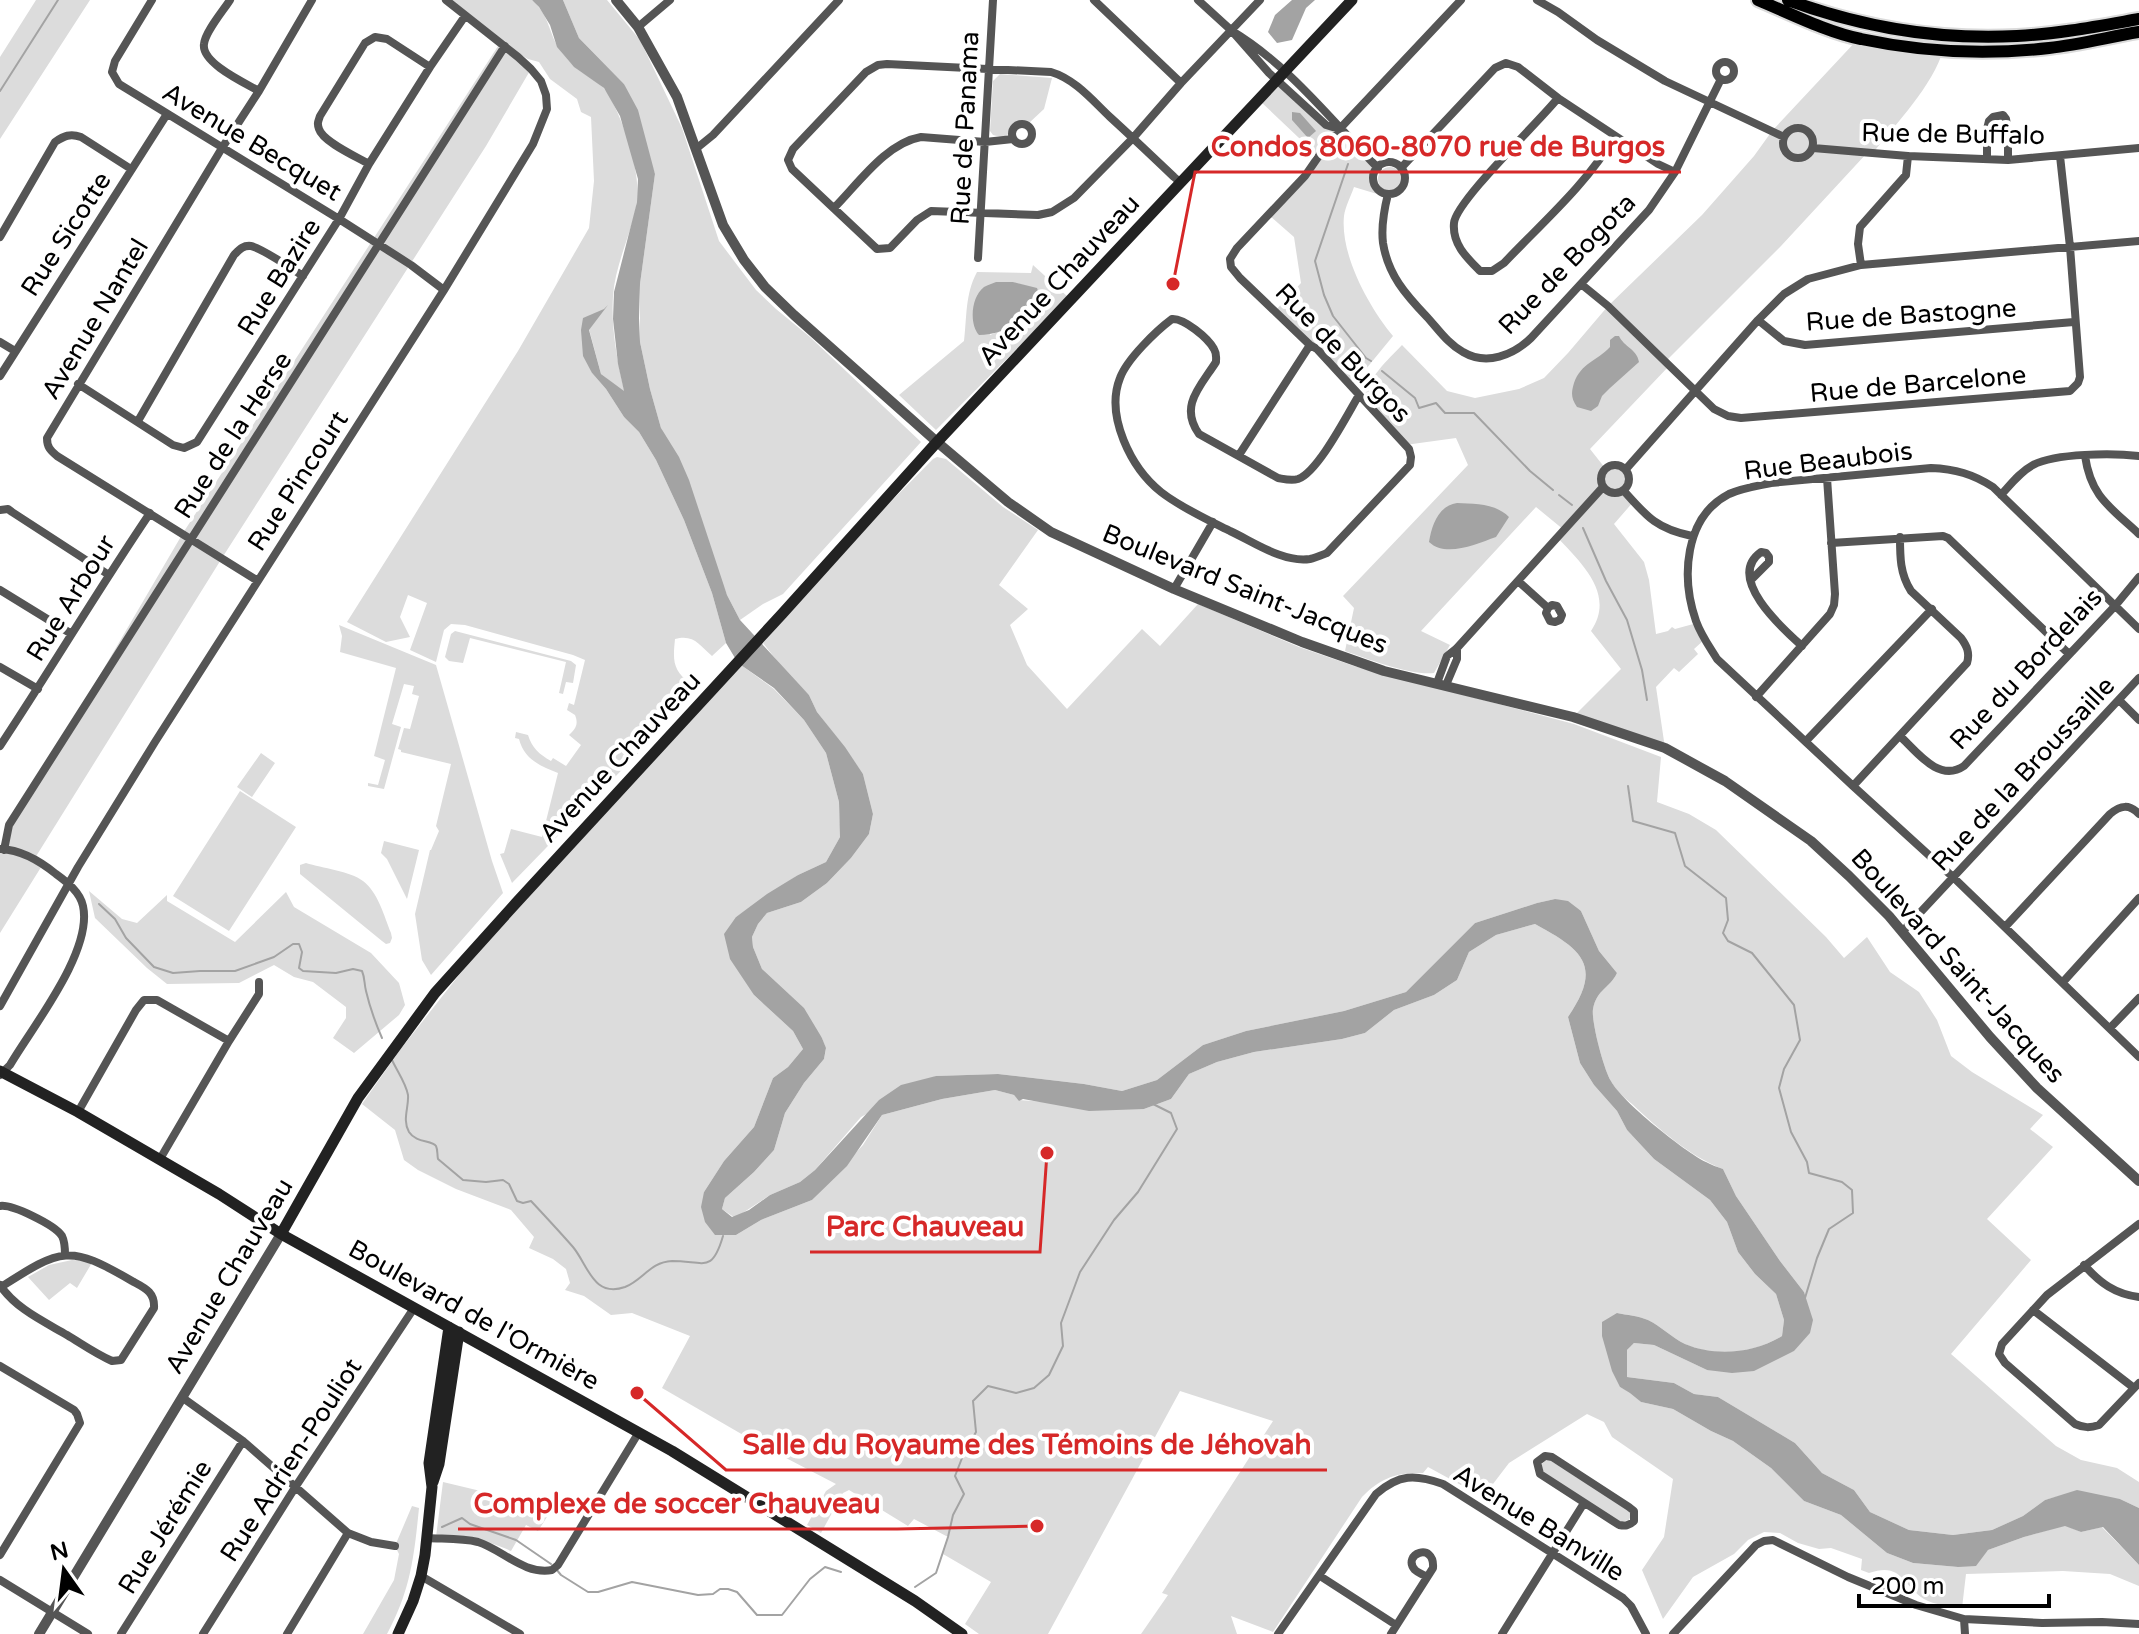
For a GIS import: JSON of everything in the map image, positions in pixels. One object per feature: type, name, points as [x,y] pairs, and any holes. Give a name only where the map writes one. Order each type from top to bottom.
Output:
[{"type":"highway","points":[[1758,0],[1788,3],[1887,27],[1967,36],[2051,33],[2139,19]]},
{"type":"highway","points":[[1788,3],[1858,39],[1943,50],[2035,49],[2139,32]]},
{"type":"main road","name":"Avenue Chauveau","points":[[281,1234],[358,1098],[435,993],[937,442],[1278,73],[1352,0]]},
{"type":"main road","name":"Boulevard de l'Ormière","points":[[1,1073],[78,1112],[281,1234],[639,1432],[915,1601],[962,1634]]},
{"type":"main road","points":[[398,1634],[421,1576],[432,1487],[429,1463],[454,1329]]},
{"type":"street","name":"Avenue Becquet","points":[[152,0],[115,61],[112,72],[119,84],[339,219],[444,290]]},
{"type":"street","points":[[230,0],[205,38],[204,51],[211,61],[259,91]]},
{"type":"street","name":"Avenue Nantel","points":[[258,581],[50,450],[47,438],[312,0]]},
{"type":"street","name":"Rue Pincourt","points":[[0,1006],[147,754],[444,290],[533,144],[547,109],[541,81],[505,46],[446,0]]},
{"type":"street","name":"Boulevard Saint-Jacques","points":[[616,0],[638,27],[677,97],[723,225],[765,287],[1008,502],[1051,532],[1174,589],[1302,642],[1384,671],[1533,706],[1607,728],[1665,748],[1725,781],[1811,841],[1849,876],[1902,932],[2037,1088],[2139,1181]]},
{"type":"street","points":[[638,27],[670,0]]},
{"type":"street","points":[[697,148],[713,135],[839,0]]},
{"type":"street","name":"Rue de Panama","points":[[978,258],[993,0]]},
{"type":"street","points":[[1094,0],[1181,83]]},
{"type":"street","points":[[1198,0],[1278,73],[1326,125],[1342,127],[1378,168]]},
{"type":"street","points":[[1180,182],[1133,138],[1075,85],[1061,75],[887,64],[866,72],[790,154],[789,165],[873,246],[882,250],[890,248],[924,214],[938,210],[1038,215],[1052,212],[1074,198],[1133,138],[1260,0]]},
{"type":"street","points":[[1342,127],[1461,0]]},
{"type":"street","points":[[1537,0],[1665,81],[1784,137]]},
{"type":"street","name":"Rue Bazire","points":[[78,384],[178,447],[184,448],[197,442],[339,219],[369,164],[430,67],[465,16]]},
{"type":"street","points":[[369,164],[330,141],[322,135],[318,126],[320,116],[365,43],[381,36],[430,67]]},
{"type":"street","name":"Rue de la Herse","points":[[2,850],[9,825],[505,46]]},
{"type":"street","points":[[1401,168],[1495,68],[1506,63],[1518,67],[1558,98],[1675,172]]},
{"type":"street","name":"Rue de Bogota","points":[[1388,194],[1383,244],[1396,282],[1451,343],[1465,353],[1493,358],[1507,355],[1520,348],[1649,210],[1675,172],[1721,79]]},
{"type":"street","points":[[1558,98],[1470,194],[1455,217],[1453,226],[1462,252],[1480,271],[1492,271],[1504,263],[1588,174],[1615,136]]},
{"type":"street","name":"Rue Sicotte","points":[[0,376],[167,114]]},
{"type":"street","points":[[1987,159],[1989,121],[2003,115],[2007,123],[2008,160]]},
{"type":"street","name":"Rue de Burgos","points":[[1213,522],[1291,559],[1311,559],[1327,553],[1385,494],[1411,462],[1409,449],[1326,358],[1231,267],[1230,259],[1237,248],[1305,176],[1342,127]]},
{"type":"street","points":[[1796,128],[1806,130],[1813,138],[1813,148],[1807,156],[1793,158],[1785,151],[1784,137],[1796,128]]},
{"type":"street","points":[[0,237],[55,142],[62,137],[68,134],[81,137],[131,169]]},
{"type":"street","points":[[834,208],[886,154],[902,143],[921,137],[985,142],[1013,139]]},
{"type":"street","name":"Rue de Buffalo","points":[[1813,148],[2008,160],[2139,148]]},
{"type":"street","points":[[1861,265],[1860,227],[1906,175],[1908,156]]},
{"type":"street","name":"Rue de Barcelone","points":[[1581,284],[1608,306],[1714,409],[1728,416],[1741,418],[2063,392],[2074,388],[2080,377],[2060,156]]},
{"type":"street","points":[[1389,163],[1401,168],[1405,175],[1403,186],[1395,193],[1388,194],[1375,185],[1374,176],[1378,168],[1389,163]]},
{"type":"street","points":[[1626,469],[1758,320],[1796,285],[1823,274],[1861,265],[2139,241]]},
{"type":"street","points":[[138,421],[239,249],[245,246],[256,248],[303,276]]},
{"type":"street","points":[[1174,589],[1213,522],[1161,492],[1137,469],[1123,444],[1117,401],[1119,380],[1128,363],[1172,319],[1187,322],[1214,348],[1216,355],[1216,362],[1191,403],[1192,424],[1199,434],[1278,478],[1289,480],[1311,470],[1359,395]]},
{"type":"street","name":"Rue de Bastogne","points":[[1758,320],[1784,341],[1805,345],[2074,322]]},
{"type":"street","points":[[0,342],[15,351]]},
{"type":"street","points":[[1239,455],[1310,345]]},
{"type":"street","points":[[2085,456],[2092,486],[2100,498],[2139,534]]},
{"type":"street","points":[[2001,495],[2017,477],[2046,460],[2139,456]]},
{"type":"street","points":[[1614,464],[1626,469],[1630,475],[1624,491],[1615,494],[1607,492],[1601,476],[1605,468],[1614,464]]},
{"type":"street","name":"Rue Beaubois","points":[[1692,536],[1714,504],[1748,487],[1931,468],[1951,469],[1981,479],[2001,495],[2139,629]]},
{"type":"street","points":[[1756,697],[1830,614],[1834,605],[1827,478]]},
{"type":"street","points":[[1442,684],[1457,659],[1457,648],[1603,487]]},
{"type":"street","points":[[1624,491],[1654,522],[1671,532],[1692,536],[1688,590],[1704,640],[1717,659],[1954,878],[2139,1057]]},
{"type":"street","points":[[0,510],[8,509],[109,575]]},
{"type":"street","name":"Rue Arbour","points":[[0,746],[150,513]]},
{"type":"street","points":[[1831,543],[1937,535],[1948,538],[2069,654]]},
{"type":"street","points":[[1853,786],[1967,663],[1969,656],[1961,638],[1906,583],[1902,574],[1900,537]]},
{"type":"street","name":"Rue du Bordelais","points":[[1900,736],[1931,765],[1949,773],[1957,771],[2139,577]]},
{"type":"street","points":[[1751,580],[1758,598],[1775,621],[1802,646]]},
{"type":"street","points":[[1518,581],[1548,608]]},
{"type":"street","points":[[0,590],[70,633]]},
{"type":"street","points":[[1806,741],[1932,609]]},
{"type":"street","points":[[0,667],[38,689]]},
{"type":"street","name":"Rue de la Broussaille","points":[[1902,932],[2139,678]]},
{"type":"street","points":[[2119,700],[2139,720]]},
{"type":"street","points":[[2005,927],[2110,814],[2123,806],[2139,814]]},
{"type":"street","points":[[1,1073],[10,1065],[72,966],[84,923],[83,905],[78,893],[69,884],[35,858],[2,850]]},
{"type":"street","points":[[2063,982],[2139,898]]},
{"type":"street","points":[[160,1159],[259,994],[259,982]]},
{"type":"street","points":[[2110,1028],[2139,998]]},
{"type":"street","points":[[78,1112],[144,1000],[157,1000],[229,1041]]},
{"type":"street","points":[[0,1206],[13,1208],[59,1233],[65,1255]]},
{"type":"street","points":[[2033,1310],[2137,1385],[2099,1425],[2092,1428],[2075,1424],[2005,1363],[1999,1354],[2002,1344],[2033,1310],[2047,1295],[2139,1224]]},
{"type":"street","name":"Avenue Chauveau","points":[[39,1634],[281,1234]]},
{"type":"street","points":[[65,1255],[78,1255],[101,1263],[152,1294],[154,1308],[121,1360],[112,1361],[26,1310],[0,1287],[41,1262],[65,1255]]},
{"type":"street","points":[[2084,1265],[2122,1295],[2139,1297]]},
{"type":"street","name":"Rue Adrien-Pouliot","points":[[203,1634],[414,1308]]},
{"type":"street","points":[[0,1366],[74,1410],[79,1417],[78,1427],[0,1555]]},
{"type":"street","points":[[183,1398],[243,1441],[348,1533],[371,1542],[395,1546]]},
{"type":"street","points":[[427,1538],[481,1543],[534,1571],[555,1567],[639,1432]]},
{"type":"street","name":"Rue Jérémie","points":[[121,1634],[243,1441]]},
{"type":"street","points":[[1545,1456],[1552,1457],[1629,1507],[1634,1511],[1634,1521],[1630,1525],[1619,1525],[1584,1503],[1540,1474],[1537,1462],[1545,1456]]},
{"type":"street","name":"Avenue Banville","points":[[1278,1634],[1376,1494],[1397,1479],[1422,1477],[1443,1484],[1623,1598],[1631,1606],[1646,1634]]},
{"type":"street","points":[[1502,1634],[1584,1503]]},
{"type":"street","points":[[287,1634],[348,1533]]},
{"type":"street","points":[[1673,1634],[1756,1545],[1773,1540],[1916,1605],[1964,1619],[2139,1624]]},
{"type":"street","points":[[421,1576],[520,1634]]},
{"type":"street","points":[[1320,1576],[1396,1625]]},
{"type":"street","points":[[1391,1634],[1427,1577]]},
{"type":"street","points":[[0,1580],[88,1634]]},
{"type":"street","points":[[1964,1619],[1965,1634]]},
{"type":"street","points":[[2041,1634],[2042,1623]]},
{"type":"shaded area","points":[[36,0],[90,0],[0,139],[0,57]]},
{"type":"shaded area","points":[[451,0],[532,0],[545,17],[561,51],[573,66],[603,87],[619,116],[630,145],[638,189],[635,214],[613,296],[615,344],[625,393],[601,374],[589,329],[601,311],[583,319],[592,373],[639,432],[656,460],[684,520],[712,593],[726,643],[712,656],[692,639],[675,639],[675,664],[691,684],[647,744],[512,883],[500,854],[504,853],[511,829],[542,837],[558,773],[529,757],[519,739],[515,738],[516,732],[528,735],[543,756],[566,766],[581,745],[569,735],[577,722],[575,715],[567,710],[569,703],[574,705],[585,660],[465,625],[451,624],[444,630],[436,662],[410,650],[427,603],[408,595],[400,617],[410,637],[386,642],[347,622],[518,351],[589,228],[594,181],[591,117],[581,112],[577,99],[550,79],[539,62],[506,46],[531,69],[486,146],[222,558],[35,858],[43,864],[0,933],[0,846],[183,533],[500,43]]},
{"type":"shaded area","points":[[532,0],[563,0],[579,38],[624,84],[638,110],[655,174],[640,284],[640,342],[661,428],[689,480],[727,595],[740,620],[809,695],[817,712],[845,747],[863,774],[873,814],[869,834],[827,883],[801,902],[767,913],[752,937],[762,969],[804,1008],[826,1048],[824,1059],[785,1113],[774,1150],[725,1198],[722,1209],[732,1217],[800,1182],[815,1170],[879,1100],[901,1085],[936,1076],[998,1074],[1122,1091],[1157,1080],[1203,1045],[1246,1031],[1344,1011],[1406,992],[1475,923],[1537,903],[1555,899],[1568,901],[1581,911],[1599,951],[1617,973],[1597,997],[1593,1009],[1599,1045],[1611,1081],[1627,1101],[1669,1137],[1696,1156],[1723,1169],[1736,1196],[1804,1292],[1813,1320],[1810,1333],[1794,1351],[1754,1371],[1732,1373],[1707,1370],[1654,1345],[1634,1343],[1627,1350],[1627,1377],[1674,1383],[1694,1394],[1718,1397],[1795,1443],[1822,1473],[1854,1490],[1870,1512],[1909,1530],[1953,1535],[1992,1530],[2023,1516],[2045,1500],[2077,1490],[2120,1499],[2139,1508],[2139,1565],[2103,1527],[2081,1532],[2065,1526],[1988,1550],[1976,1566],[1913,1563],[1887,1553],[1841,1515],[1804,1501],[1771,1468],[1733,1441],[1673,1409],[1641,1402],[1620,1387],[1602,1336],[1602,1322],[1617,1313],[1648,1320],[1685,1344],[1722,1352],[1771,1342],[1782,1336],[1784,1320],[1776,1294],[1738,1252],[1727,1222],[1710,1200],[1654,1159],[1627,1130],[1617,1111],[1580,1063],[1568,1017],[1584,985],[1586,972],[1583,961],[1565,942],[1535,924],[1496,935],[1469,952],[1457,980],[1434,995],[1394,1010],[1365,1033],[1254,1052],[1217,1062],[1189,1074],[1171,1099],[1144,1109],[1089,1111],[1023,1099],[1019,1101],[1014,1095],[995,1090],[942,1099],[882,1115],[847,1166],[812,1200],[761,1220],[736,1235],[715,1235],[705,1222],[701,1207],[704,1192],[724,1161],[754,1127],[773,1078],[788,1067],[803,1049],[793,1031],[754,995],[730,959],[724,934],[736,917],[767,894],[826,862],[840,837],[839,802],[826,753],[804,720],[774,688],[738,663],[726,643],[712,593],[684,520],[656,460],[639,432],[592,373],[583,356],[583,318],[608,305],[589,330],[601,374],[624,391],[613,319],[614,292],[637,202],[638,179],[620,116],[604,88],[574,67],[557,47],[550,25]]},
{"type":"shaded area","points":[[563,0],[607,0],[640,40],[682,128],[719,241],[756,290],[921,442],[783,594],[740,620],[727,595],[661,428],[640,342],[640,284],[655,174],[624,84],[579,38]]},
{"type":"shaded area","points":[[1292,0],[1315,0],[1306,8],[1292,40],[1277,43],[1268,32],[1275,15]]},
{"type":"shaded area","points":[[1858,39],[1943,50],[1923,90],[1873,153],[1867,153],[1781,246],[1665,362],[1669,366],[1590,449],[1605,468],[1623,467],[1629,474],[1625,491],[1634,501],[1614,524],[1644,562],[1656,634],[1672,627],[1675,629],[1697,623],[1704,640],[1694,649],[1698,654],[1679,672],[1674,668],[1656,687],[1665,748],[1573,717],[1621,669],[1591,631],[1600,604],[1592,580],[1557,537],[1564,530],[1536,507],[1421,631],[1450,645],[1434,673],[1402,669],[1345,651],[1354,608],[1343,596],[1468,465],[1456,438],[1405,445],[1364,400],[1379,370],[1402,345],[1447,391],[1475,398],[1519,389],[1544,378],[1608,306],[1702,215],[1772,131]]},
{"type":"shaded area","points":[[1000,74],[1052,78],[1044,109],[1029,123],[1016,122],[1008,135],[1002,136],[993,135],[990,131],[993,81]]},
{"type":"shaded area","points":[[1277,81],[1337,135],[1340,129],[1376,171],[1375,183],[1387,197],[1354,187],[1345,213],[1344,231],[1351,263],[1366,296],[1393,336],[1352,386],[1275,311],[1301,283],[1294,237],[1269,215],[1318,156],[1259,100]]},
{"type":"shaded area","points":[[1292,112],[1300,113],[1316,131],[1308,138],[1292,120]]},
{"type":"shaded area","points":[[1390,167],[1398,171],[1402,179],[1398,187],[1390,191],[1382,187],[1378,179],[1382,171]]},
{"type":"shaded area","points":[[1033,265],[1068,297],[936,430],[899,395],[964,341],[968,297],[977,272],[1031,273]],"holes":[[[996,282],[1012,282],[1037,289],[990,335]]]},
{"type":"shaded area","points":[[996,282],[1013,282],[1037,288],[1041,299],[1014,325],[979,335],[973,318],[976,297],[984,287]]},
{"type":"shaded area","points":[[1619,336],[1633,351],[1639,362],[1602,396],[1598,406],[1591,411],[1577,407],[1572,393],[1577,376],[1610,347],[1610,340]]},
{"type":"shaded area","points":[[937,457],[946,459],[1003,507],[1038,530],[999,585],[1028,609],[1010,625],[1027,665],[1067,709],[1142,629],[1160,646],[1198,604],[1299,647],[1354,666],[1574,724],[1661,757],[1657,802],[1689,814],[1716,830],[1844,958],[1867,937],[1890,972],[1919,992],[1937,1020],[1951,1056],[2043,1115],[2030,1129],[2053,1147],[1987,1219],[2031,1260],[1951,1354],[2056,1446],[2081,1460],[2117,1468],[2139,1482],[2139,1508],[2120,1499],[2063,1495],[2045,1500],[2023,1516],[1992,1530],[1953,1535],[1909,1530],[1870,1512],[1854,1490],[1822,1473],[1795,1443],[1718,1397],[1694,1394],[1674,1383],[1627,1377],[1627,1350],[1634,1343],[1654,1345],[1707,1370],[1794,1351],[1805,1298],[1804,1292],[1736,1196],[1723,1169],[1675,1141],[1613,1084],[1599,1045],[1593,1009],[1597,997],[1617,973],[1599,951],[1581,911],[1555,899],[1475,923],[1406,992],[1344,1011],[1246,1031],[1203,1045],[1157,1080],[1122,1091],[998,1074],[936,1076],[861,1117],[815,1170],[800,1182],[770,1195],[735,1218],[722,1209],[725,1198],[774,1150],[785,1113],[824,1059],[826,1049],[822,1038],[762,969],[752,937],[767,913],[801,902],[827,883],[869,834],[873,814],[863,774],[817,712],[809,695],[763,643],[861,532]]},
{"type":"shaded area","points":[[1457,503],[1491,507],[1509,517],[1496,537],[1461,548],[1436,547],[1429,542],[1434,523],[1445,508]]},
{"type":"shaded area","points":[[339,625],[436,665],[503,893],[431,975],[422,960],[415,914],[430,850],[439,831],[436,826],[451,764],[398,749],[404,728],[410,729],[419,696],[412,694],[414,686],[404,684],[392,724],[401,727],[384,789],[368,786],[368,783],[378,785],[385,760],[374,756],[396,668],[340,652],[342,636]]},
{"type":"shaded area","points":[[455,631],[571,661],[576,665],[573,683],[566,682],[563,694],[559,693],[566,662],[470,638],[463,663],[449,661],[445,657],[451,634]]},
{"type":"shaded area","points":[[741,665],[774,689],[804,720],[826,753],[839,802],[840,837],[826,862],[798,875],[736,917],[754,995],[793,1031],[803,1049],[788,1067],[773,1078],[754,1127],[724,1161],[704,1192],[736,1235],[761,1220],[812,1200],[863,1145],[882,1115],[942,1099],[995,1090],[1014,1095],[1019,1100],[1144,1109],[1171,1099],[1189,1074],[1217,1062],[1254,1052],[1365,1033],[1394,1010],[1434,995],[1457,980],[1469,952],[1496,935],[1535,924],[1565,942],[1583,961],[1586,972],[1584,985],[1568,1017],[1580,1063],[1617,1111],[1627,1130],[1654,1159],[1710,1200],[1727,1222],[1738,1252],[1776,1294],[1784,1320],[1782,1336],[1771,1342],[1747,1350],[1722,1352],[1685,1344],[1648,1320],[1617,1313],[1620,1387],[1641,1402],[1673,1409],[1733,1441],[1771,1468],[1804,1501],[1841,1515],[1887,1553],[1913,1563],[1958,1567],[1988,1550],[2065,1525],[2081,1532],[2102,1527],[2139,1565],[2139,1586],[2110,1574],[2063,1571],[1966,1574],[1962,1608],[1924,1599],[1895,1572],[1880,1570],[1869,1573],[1861,1570],[1862,1559],[1831,1548],[1819,1549],[1798,1543],[1780,1533],[1764,1532],[1748,1540],[1734,1554],[1693,1577],[1663,1619],[1642,1570],[1664,1537],[1673,1479],[1612,1437],[1604,1422],[1587,1414],[1509,1463],[1483,1497],[1428,1467],[1423,1473],[1397,1475],[1375,1485],[1362,1497],[1273,1632],[1231,1616],[1237,1634],[1141,1634],[1168,1595],[1162,1593],[1273,1421],[1180,1391],[1048,1634],[979,1634],[965,1624],[991,1582],[943,1554],[948,1537],[914,1519],[908,1526],[849,1490],[843,1493],[821,1533],[807,1525],[826,1491],[836,1484],[662,1388],[690,1336],[632,1313],[611,1315],[584,1296],[565,1290],[570,1283],[566,1269],[529,1248],[534,1237],[511,1210],[456,1189],[418,1170],[404,1160],[395,1130],[362,1104],[485,942]]},
{"type":"shaded area","points":[[261,753],[275,763],[252,797],[237,787]]},
{"type":"shaded area","points":[[240,791],[296,827],[229,931],[173,896]]},
{"type":"shaded area","points":[[384,841],[419,850],[407,899],[381,853]]},
{"type":"shaded area","points":[[306,863],[363,881],[377,898],[391,933],[390,943],[382,941],[300,874],[300,865]]},
{"type":"shaded area","points":[[89,891],[122,919],[137,923],[167,895],[167,901],[235,942],[286,892],[294,907],[371,953],[399,983],[405,1005],[399,1015],[354,1053],[333,1038],[346,1018],[346,1007],[313,982],[294,977],[274,965],[239,983],[167,984],[95,918]]},
{"type":"shaded area","points":[[72,1260],[93,1261],[77,1288],[70,1283],[49,1300],[28,1277],[49,1265]]},
{"type":"shaded area","points":[[1551,1461],[1628,1510],[1631,1515],[1629,1520],[1620,1522],[1543,1473],[1541,1465]]},
{"type":"shaded area","points":[[443,1482],[489,1493],[508,1507],[526,1513],[554,1506],[538,1531],[526,1525],[511,1551],[483,1541],[436,1537]]},
{"type":"shaded area","points":[[412,1506],[419,1508],[417,1526],[413,1558],[401,1602],[387,1634],[363,1634],[394,1580],[399,1554],[395,1546]]},
{"type":"waterway","points":[[0,91],[58,0]]},
{"type":"waterway","points":[[1348,164],[1315,261],[1333,316],[1371,361]]},
{"type":"waterway","points":[[1382,371],[1415,398],[1419,408],[1436,403],[1445,413],[1474,413],[1530,471],[1553,490]]},
{"type":"waterway","points":[[1559,495],[1572,505]]},
{"type":"waterway","points":[[1583,528],[1627,620],[1642,670],[1647,700]]},
{"type":"waterway","points":[[1628,786],[1633,821],[1675,833],[1685,866],[1726,898],[1728,920],[1723,933],[1728,941],[1752,953],[1794,1005],[1800,1040],[1784,1069],[1779,1088],[1791,1132],[1807,1162],[1809,1173],[1842,1182],[1852,1190],[1853,1213],[1829,1229],[1805,1298]]},
{"type":"waterway","points":[[99,904],[154,967],[173,973],[235,971],[274,957],[293,944],[299,944],[302,952],[299,968],[303,971],[362,971],[369,1003],[382,1038]]},
{"type":"waterway","points":[[392,1060],[407,1091],[406,1123],[412,1136],[434,1144],[438,1159],[463,1180],[503,1180],[509,1184],[517,1201],[531,1201],[573,1247],[598,1284],[605,1288],[625,1287],[664,1262],[710,1261],[723,1236]]},
{"type":"waterway","points":[[915,1587],[936,1573],[953,1515],[964,1494],[955,1476],[976,1432],[973,1401],[988,1386],[1016,1393],[1034,1388],[1049,1375],[1063,1346],[1061,1323],[1080,1272],[1114,1220],[1138,1192],[1177,1129],[1171,1113],[1153,1104]]},
{"type":"waterway","points":[[442,1527],[462,1518],[470,1524],[516,1540],[551,1564]]},
{"type":"waterway","points":[[556,1569],[588,1592],[632,1582],[698,1595],[728,1589],[737,1592],[757,1615],[782,1615],[810,1579],[825,1567],[841,1572]]},
{"type":"place","name":"Condos 8060-8070 rue de Burgos","points":[[1173,284]]},
{"type":"place","name":"Parc Chauveau","points":[[1047,1153]]},
{"type":"place","name":"Salle du Royaume des Témoins de Jéhovah","points":[[637,1393]]},
{"type":"place","name":"Complexe de soccer Chauveau","points":[[1037,1526]]}]
